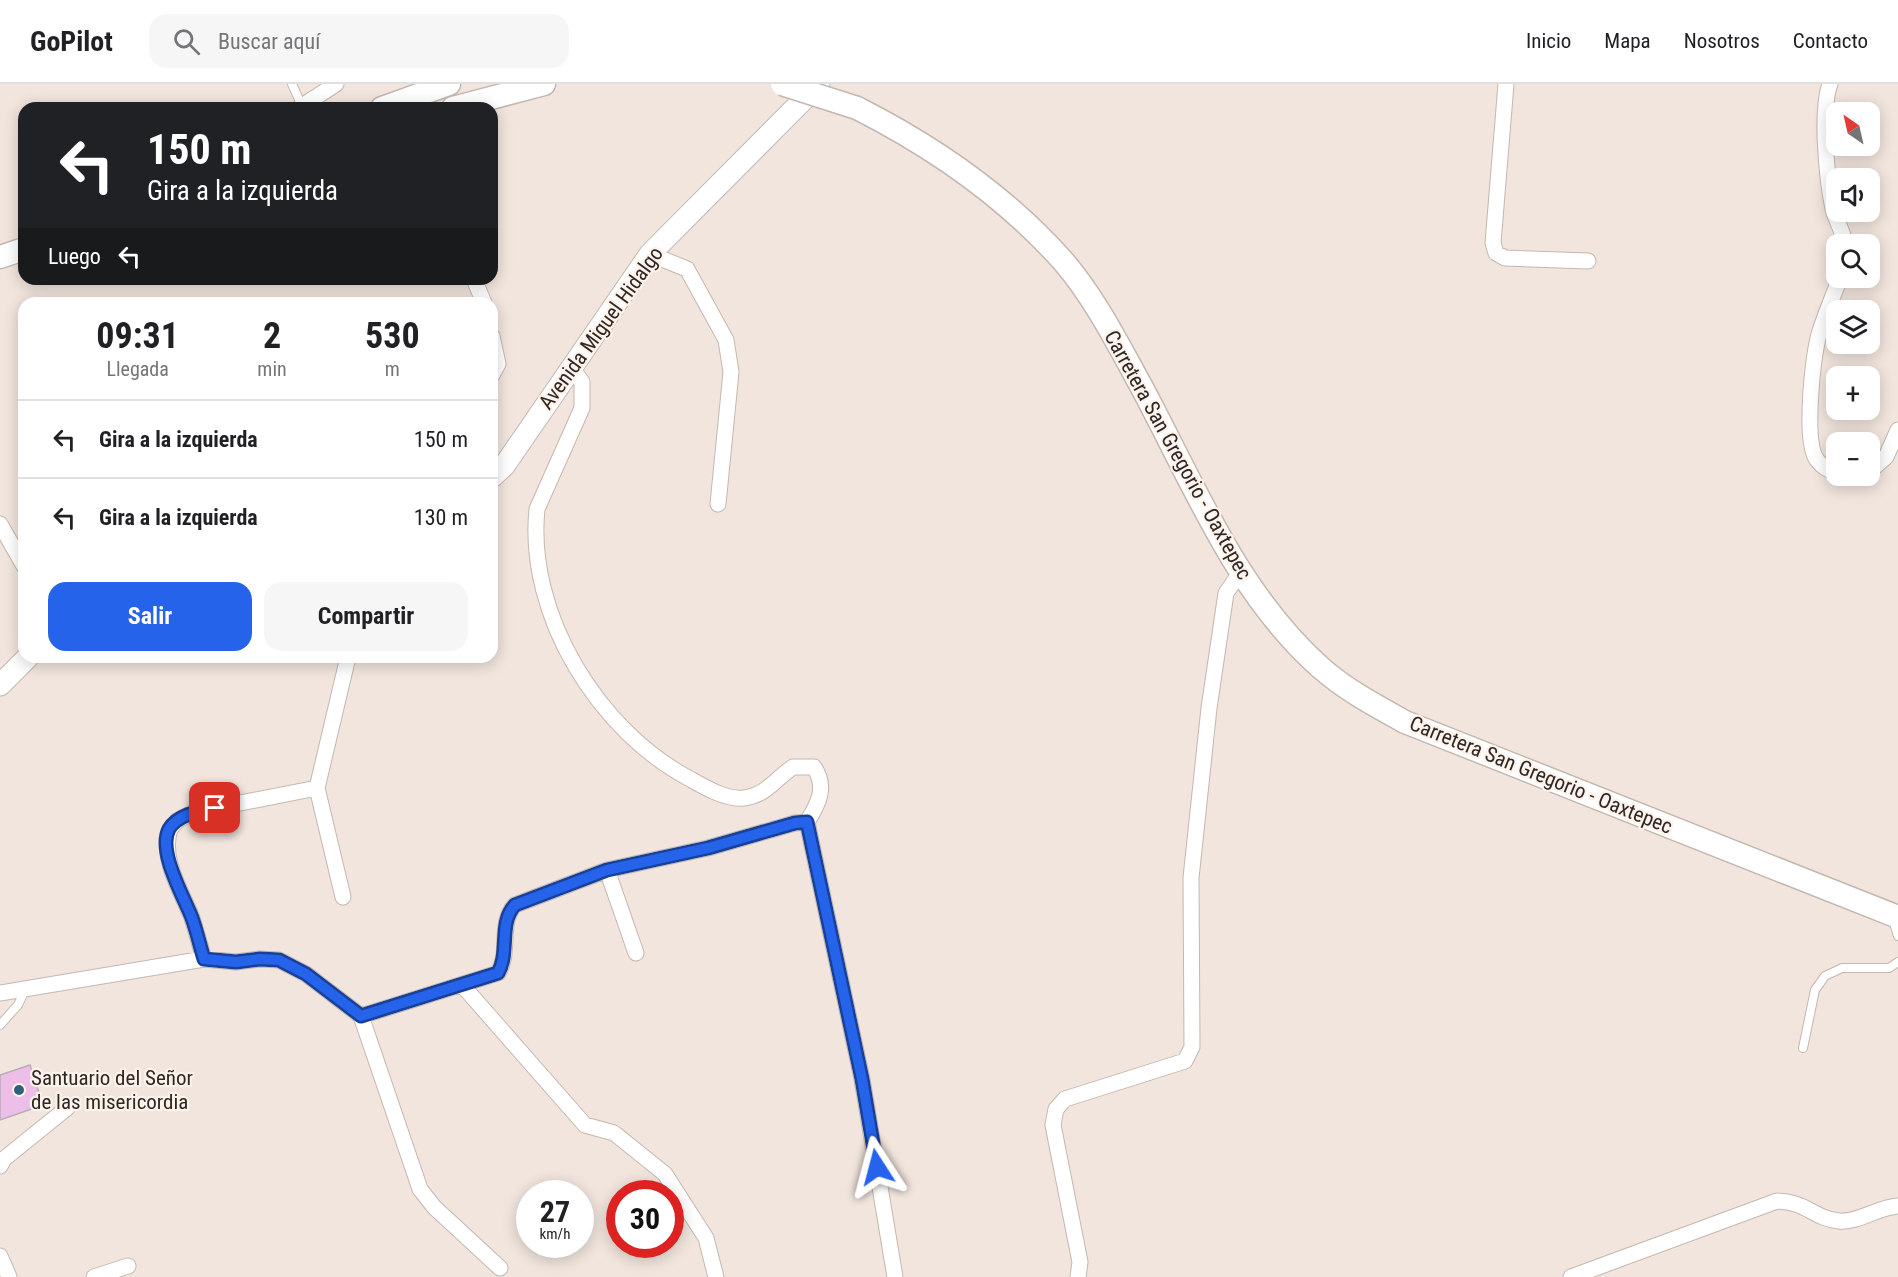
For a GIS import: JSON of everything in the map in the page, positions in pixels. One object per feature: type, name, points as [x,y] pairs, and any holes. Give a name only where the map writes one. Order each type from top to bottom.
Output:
[{"type":"main road","points":[[399,102],[449,84]]},
{"type":"main road","points":[[476,102],[544,84]]},
{"type":"main road","name":"Carretera San Gregorio - Oaxtepec","points":[[782,84],[857,108],[911,135],[967,172],[1063,262],[1112,332],[1240,573],[1279,625],[1322,668],[1362,698],[1405,722],[1895,915]]},
{"type":"main road","name":"Avenida Miguel Hidalgo","points":[[498,472],[651,254],[819,84]]},
{"type":"main road","points":[[0,257],[18,251]]},
{"type":"main road","points":[[0,685],[22,663]]},
{"type":"street","points":[[308,102],[336,84]]},
{"type":"street","points":[[1506,84],[1492,243],[1496,253],[1505,258],[1588,261]]},
{"type":"street","points":[[1830,84],[1825,106],[1827,155],[1833,209],[1842,234]]},
{"type":"street","points":[[651,254],[687,269],[726,340],[731,372],[718,504]]},
{"type":"street","points":[[1826,468],[1816,459],[1811,441],[1812,371],[1820,333],[1836,288]]},
{"type":"street","points":[[571,367],[582,382],[582,408],[537,509],[535,525],[543,595],[558,634],[589,686],[625,729],[675,772],[709,789],[743,798],[767,791],[793,767],[813,767],[822,787],[818,806],[807,822],[862,1079],[895,1277]]},
{"type":"street","points":[[1880,463],[1886,458],[1898,430]]},
{"type":"street","points":[[0,524],[18,556]]},
{"type":"street","points":[[1078,1277],[1080,1262],[1053,1125],[1056,1109],[1065,1099],[1185,1061],[1192,1047],[1191,878],[1209,708],[1226,593],[1240,573]]},
{"type":"street","points":[[343,897],[317,788],[347,663]]},
{"type":"street","points":[[204,959],[167,852],[170,829],[178,820],[194,812],[317,788]]},
{"type":"street","points":[[361,1016],[463,986],[498,973],[504,962],[507,917],[515,905],[607,870],[708,848],[795,823],[807,822]]},
{"type":"street","points":[[607,870],[636,953]]},
{"type":"street","points":[[0,993],[204,959],[236,962],[260,959],[279,960],[306,974],[361,1016],[420,1189],[434,1207],[500,1268]]},
{"type":"street","points":[[463,986],[585,1125],[614,1133],[666,1174],[706,1238],[716,1277]]},
{"type":"street","points":[[0,1166],[4,1159],[67,1108]]},
{"type":"street","points":[[1571,1277],[1777,1202],[1804,1205],[1823,1219],[1842,1222],[1898,1206]]},
{"type":"street","points":[[0,1256],[9,1277]]},
{"type":"street","points":[[94,1277],[128,1266]]},
{"type":"lane","points":[[292,84],[298,102]]},
{"type":"lane","points":[[1895,915],[1898,936]]},
{"type":"lane","points":[[1803,1048],[1815,990],[1825,976],[1842,968],[1889,968],[1898,962]]},
{"type":"lane","points":[[0,1025],[18,1005],[26,989]]},
{"type":"building","name":"Santuario del Señor de las misericordia","points":[[30,1065],[43,1105],[0,1120],[0,1075]]},
{"type":"place","name":"Santuario del Señor de las misericordia","points":[[19,1090]]},
{"type":"route","points":[[215,808],[194,812],[178,820],[170,829],[167,837],[167,852],[171,867],[192,919],[204,959],[236,962],[260,959],[279,960],[306,974],[361,1016],[463,986],[498,973],[504,962],[507,917],[515,905],[607,870],[708,848],[795,823],[807,822],[815,868],[862,1079],[877,1167]]}]
